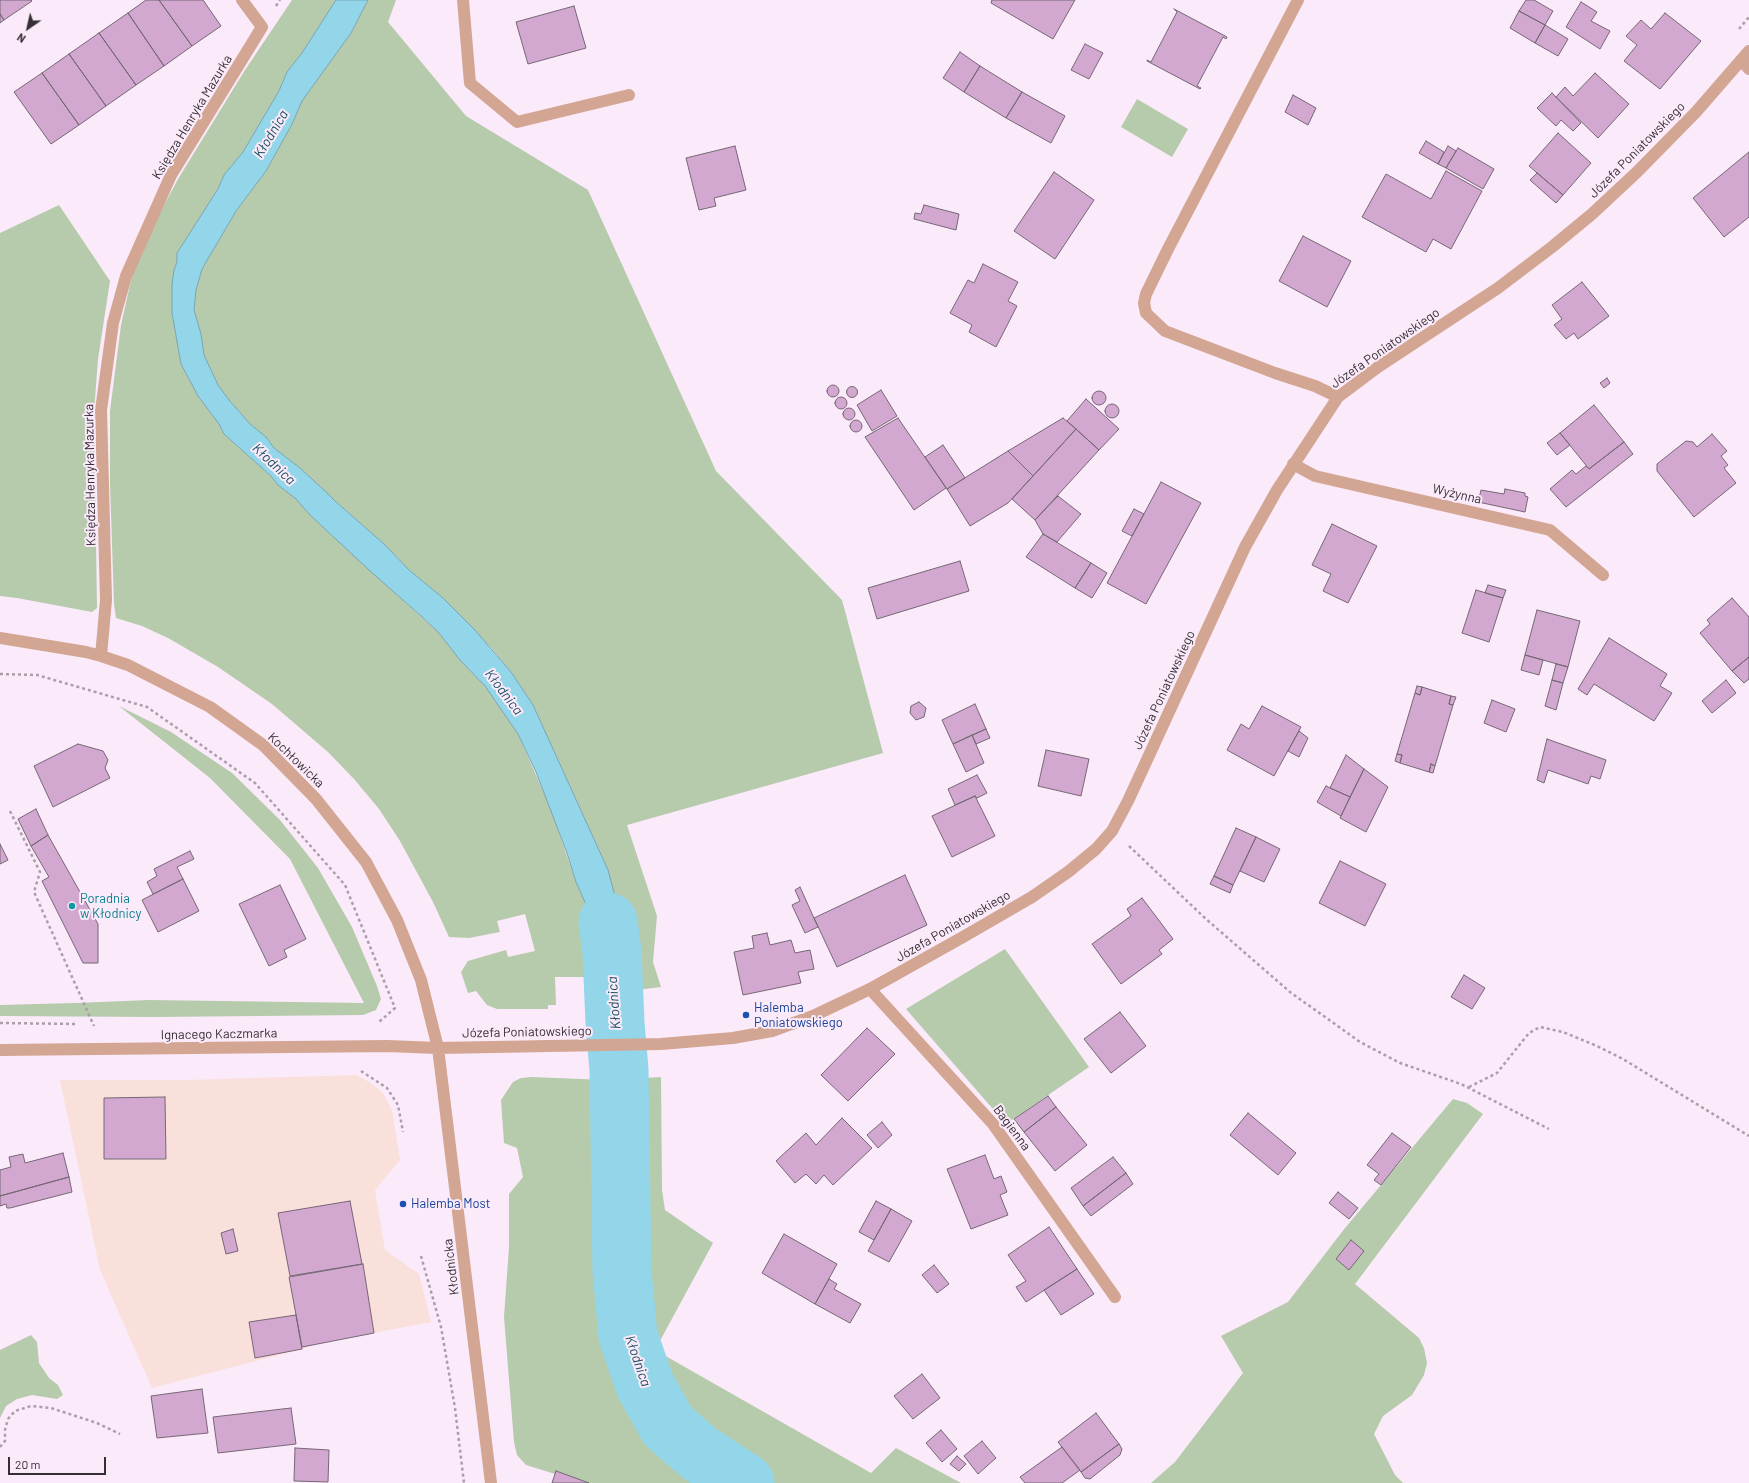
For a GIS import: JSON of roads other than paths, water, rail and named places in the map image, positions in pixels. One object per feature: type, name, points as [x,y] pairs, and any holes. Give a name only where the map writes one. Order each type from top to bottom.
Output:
[{"type":"street","name":"Księdza Henryka Mazurka","points":[[101,656],[106,600],[101,410],[114,323],[126,276],[171,175],[262,27],[242,0]]},
{"type":"street","points":[[463,0],[470,83],[516,122],[629,95]]},
{"type":"street","points":[[1298,0],[1168,249],[1146,294],[1144,304],[1146,313],[1165,331],[1274,373],[1315,386],[1338,397]]},
{"type":"street","name":"Józefa Poniatowskiego","points":[[438,1048],[661,1044],[733,1038],[772,1031],[813,1016],[870,989],[1032,897],[1068,872],[1096,849],[1112,831],[1128,802],[1245,547],[1293,464],[1338,397],[1384,362],[1498,288],[1592,214],[1637,172],[1745,65],[1749,51]]},
{"type":"street","name":"Wyżynna","points":[[1293,464],[1315,476],[1550,530],[1603,575]]},
{"type":"street","name":"Kochłowicka","points":[[0,638],[86,652],[128,666],[210,707],[263,746],[316,799],[366,862],[397,920],[421,980],[438,1048]]},
{"type":"street","name":"Bagienna","points":[[870,989],[993,1124],[1115,1297]]},
{"type":"street","name":"Ignacego Kaczmarka","points":[[0,1050],[387,1046],[438,1048]]},
{"type":"street","name":"Kłodnicka","points":[[438,1048],[491,1483]]},
{"type":"water","points":[[336,0],[368,0],[351,33],[302,101],[292,124],[266,171],[236,211],[202,269],[196,290],[194,310],[201,334],[204,355],[218,385],[250,424],[266,437],[274,448],[300,468],[384,544],[409,570],[443,598],[474,629],[511,672],[533,705],[608,870],[620,915],[629,1004],[604,1004],[601,957],[588,909],[576,882],[567,853],[536,772],[518,734],[485,686],[460,660],[439,633],[369,570],[310,515],[296,499],[278,485],[271,476],[224,434],[219,424],[198,396],[181,364],[172,313],[172,284],[177,262],[177,253],[218,189],[224,175],[243,152],[279,91],[287,72],[302,53]]},
{"type":"waterway","name":"Kłodnica","points":[[608,922],[612,952],[615,1023],[619,1070],[622,1271],[628,1336],[645,1385],[668,1426],[699,1453],[745,1483]]},
{"type":"place","name":"Poradnia w Kłodnicy","points":[[72,906]]},
{"type":"place","name":"Halemba Poniatowskiego","points":[[746,1015]]},
{"type":"place","name":"Halemba Most","points":[[403,1204]]}]
